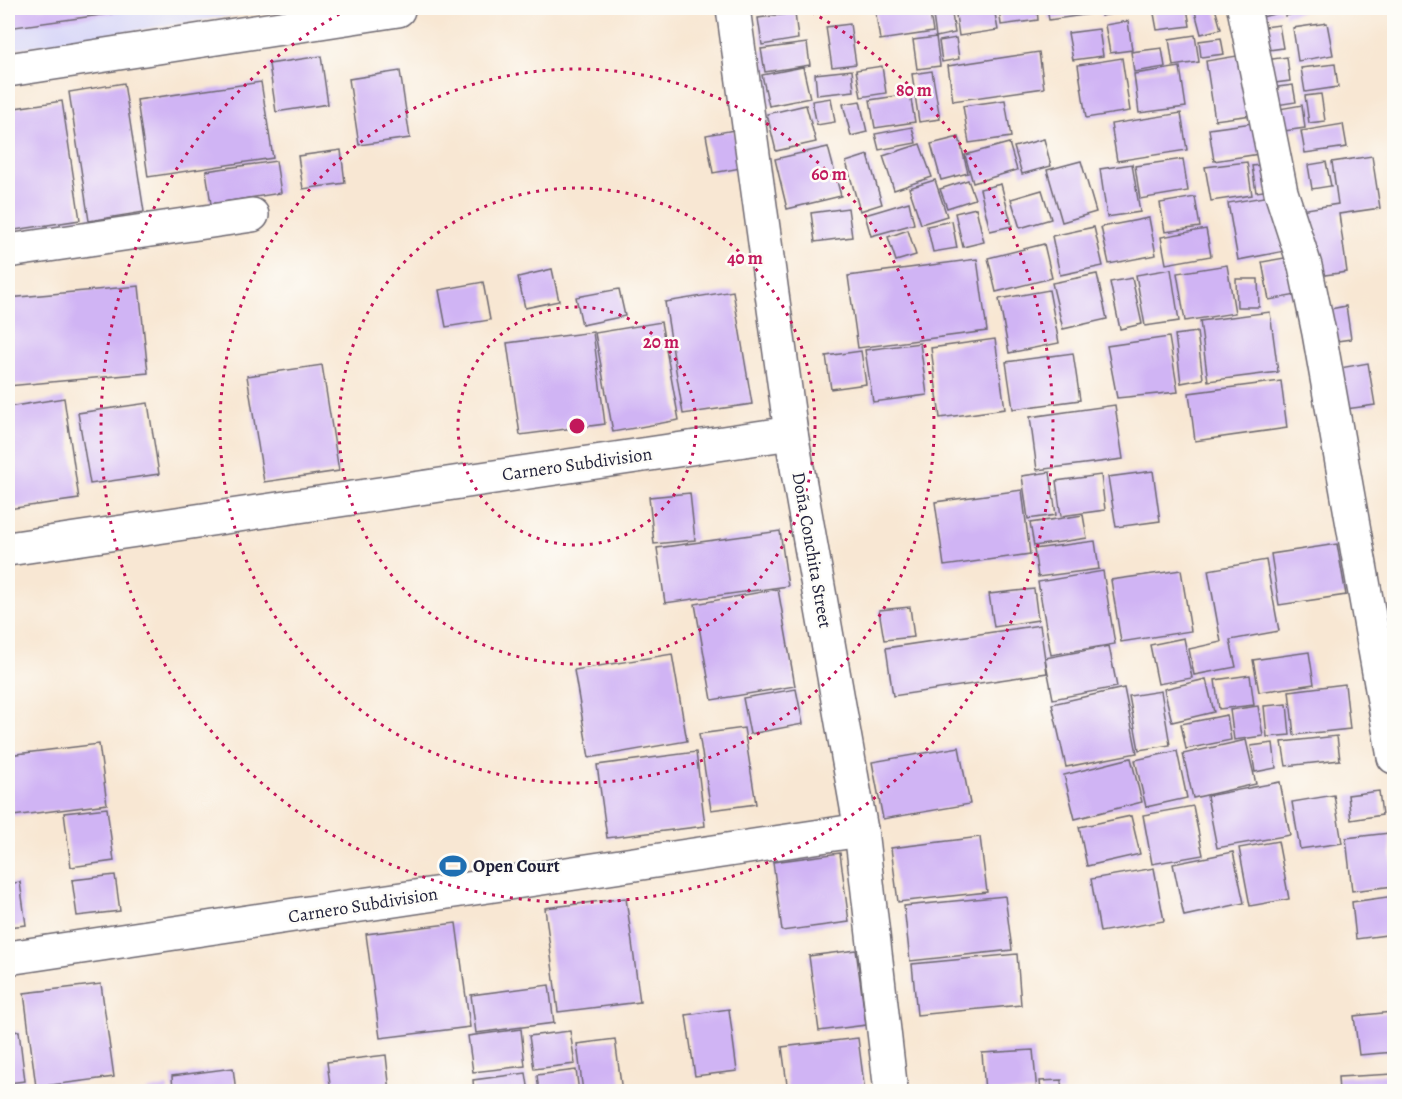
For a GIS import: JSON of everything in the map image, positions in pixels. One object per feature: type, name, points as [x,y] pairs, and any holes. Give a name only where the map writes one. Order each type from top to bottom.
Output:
[{"type":"street","name":"Doña Conchita Street","points":[[733,8],[791,433],[861,830],[891,1092]]},
{"type":"street","points":[[1244,8],[1281,192],[1305,266],[1319,333],[1395,757]]},
{"type":"street","points":[[8,70],[398,10]]},
{"type":"street","points":[[8,251],[252,215]]},
{"type":"street","name":"Carnero Subdivision","points":[[8,549],[791,433]]},
{"type":"street","name":"Carnero Subdivision","points":[[8,958],[861,830]]},
{"type":"shaded area","points":[[8,8],[283,8],[8,50]]},
{"type":"building","points":[[8,8],[143,8],[143,9],[8,28]]},
{"type":"building","points":[[779,8],[796,8],[797,11],[780,14]]},
{"type":"building","points":[[827,8],[843,8],[828,12]]},
{"type":"building","points":[[875,8],[929,8],[933,32],[880,40]]},
{"type":"building","points":[[932,8],[951,8],[955,33],[936,37]]},
{"type":"building","points":[[955,8],[994,8],[998,30],[959,36]]},
{"type":"building","points":[[999,8],[1037,8],[1038,20],[1001,25]]},
{"type":"building","points":[[1047,8],[1089,8],[1090,14],[1049,20]]},
{"type":"building","points":[[1100,8],[1126,8],[1127,11],[1101,16]]},
{"type":"building","points":[[1153,8],[1187,8],[1190,26],[1157,30]]},
{"type":"building","points":[[1194,8],[1215,8],[1221,29],[1201,34]]},
{"type":"building","points":[[1247,8],[1281,8],[1282,12],[1250,20]]},
{"type":"building","points":[[1283,8],[1314,8],[1285,16]]},
{"type":"building","points":[[795,13],[798,39],[762,45],[758,18]]},
{"type":"building","points":[[1128,21],[1132,50],[1110,53],[1105,25]]},
{"type":"building","points":[[1327,23],[1333,55],[1298,61],[1293,28]]},
{"type":"building","points":[[850,24],[856,64],[832,67],[826,27]]},
{"type":"building","points":[[1279,25],[1283,48],[1254,52],[1251,29]]},
{"type":"building","points":[[1099,29],[1103,56],[1073,60],[1068,33]]},
{"type":"building","points":[[1195,35],[1199,62],[1173,66],[1169,39]]},
{"type":"building","points":[[936,37],[940,66],[917,69],[913,40]]},
{"type":"building","points":[[956,38],[959,59],[942,62],[939,41]]},
{"type":"building","points":[[1221,38],[1224,54],[1201,57],[1199,41]]},
{"type":"building","points":[[807,43],[810,65],[765,72],[761,49]]},
{"type":"building","points":[[1162,48],[1165,67],[1134,72],[1131,52]]},
{"type":"building","points":[[1039,52],[1044,88],[953,101],[948,66]]},
{"type":"building","points":[[1249,54],[1259,114],[1215,120],[1206,61]]},
{"type":"building","points":[[321,56],[328,104],[276,112],[269,64]]},
{"type":"building","points":[[1287,57],[1290,81],[1260,85],[1257,61]]},
{"type":"building","points":[[1122,58],[1130,111],[1086,118],[1078,65]]},
{"type":"building","points":[[1335,64],[1338,87],[1305,92],[1301,68]]},
{"type":"building","points":[[882,66],[886,93],[861,97],[856,70]]},
{"type":"building","points":[[803,67],[810,98],[769,106],[762,75]]},
{"type":"building","points":[[1180,67],[1186,107],[1139,113],[1134,74]]},
{"type":"building","points":[[852,70],[854,91],[817,95],[815,74]]},
{"type":"building","points":[[400,71],[410,138],[359,145],[349,79]]},
{"type":"building","points":[[932,71],[940,119],[919,122],[912,74]]},
{"type":"building","points":[[261,82],[273,158],[148,177],[137,100]]},
{"type":"building","points":[[124,83],[144,212],[89,221],[69,92]]},
{"type":"building","points":[[1293,85],[1296,102],[1264,107],[1262,89]]},
{"type":"building","points":[[910,94],[915,122],[875,128],[870,100]]},
{"type":"building","points":[[1321,94],[1325,121],[1309,123],[1305,96]]},
{"type":"building","points":[[831,98],[835,122],[817,125],[812,101]]},
{"type":"building","points":[[1005,100],[1011,137],[969,143],[963,106]]},
{"type":"building","points":[[62,101],[80,220],[15,230],[8,181],[8,109]]},
{"type":"building","points":[[860,101],[867,132],[851,136],[843,104]]},
{"type":"building","points":[[806,105],[816,142],[776,151],[767,114]]},
{"type":"building","points":[[1302,105],[1305,128],[1277,132],[1273,110]]},
{"type":"building","points":[[1181,113],[1187,150],[1117,161],[1111,124]]},
{"type":"building","points":[[1267,121],[1272,152],[1214,161],[1209,129]]},
{"type":"building","points":[[1343,124],[1347,147],[1305,153],[1301,131]]},
{"type":"building","points":[[912,127],[916,143],[879,150],[875,134]]},
{"type":"building","points":[[734,130],[741,168],[713,173],[706,135]]},
{"type":"building","points":[[959,137],[968,173],[941,180],[931,144]]},
{"type":"building","points":[[1044,139],[1051,166],[1022,174],[1014,147]]},
{"type":"building","points":[[1009,143],[1017,170],[973,183],[965,155]]},
{"type":"building","points":[[920,144],[932,177],[894,190],[883,156]]},
{"type":"building","points":[[828,147],[841,196],[787,209],[775,159]]},
{"type":"building","points":[[341,150],[345,183],[303,189],[298,156]]},
{"type":"building","points":[[868,155],[882,204],[860,211],[846,162]]},
{"type":"building","points":[[1372,156],[1380,208],[1339,214],[1347,272],[1310,277],[1300,210],[1338,204],[1332,162]]},
{"type":"building","points":[[1183,159],[1188,191],[1140,199],[1135,166]]},
{"type":"building","points":[[276,161],[281,193],[211,204],[206,171]]},
{"type":"building","points":[[1081,161],[1096,212],[1062,222],[1047,170]]},
{"type":"building","points":[[1247,162],[1252,195],[1211,201],[1205,167]]},
{"type":"building","points":[[1326,162],[1331,186],[1312,189],[1308,165]]},
{"type":"building","points":[[1275,163],[1279,189],[1256,192],[1252,166]]},
{"type":"building","points":[[1132,164],[1140,212],[1107,217],[1100,169]]},
{"type":"building","points":[[935,180],[947,216],[921,224],[909,188]]},
{"type":"building","points":[[968,180],[975,199],[947,208],[940,189]]},
{"type":"building","points":[[1001,184],[1012,226],[990,231],[980,189]]},
{"type":"building","points":[[1042,190],[1051,219],[1020,228],[1011,199]]},
{"type":"building","points":[[1275,195],[1285,251],[1238,260],[1228,203]]},
{"type":"building","points":[[1195,197],[1200,227],[1165,232],[1160,203]]},
{"type":"building","points":[[909,202],[914,224],[871,236],[865,215]]},
{"type":"building","points":[[848,208],[852,237],[815,242],[811,213]]},
{"type":"building","points":[[976,208],[984,242],[963,247],[955,213]]},
{"type":"building","points":[[1149,218],[1156,255],[1109,264],[1101,227]]},
{"type":"building","points":[[952,221],[957,248],[933,252],[927,226]]},
{"type":"building","points":[[1094,227],[1103,266],[1060,275],[1052,236]]},
{"type":"building","points":[[1206,229],[1211,256],[1166,264],[1161,237]]},
{"type":"building","points":[[908,230],[916,255],[896,261],[888,237]]},
{"type":"building","points":[[1044,244],[1052,278],[996,292],[988,258]]},
{"type":"building","points":[[1290,257],[1297,295],[1269,300],[1262,262]]},
{"type":"building","points":[[977,259],[987,331],[858,348],[848,276]]},
{"type":"building","points":[[1227,265],[1235,313],[1185,321],[1177,273]]},
{"type":"building","points":[[552,269],[559,301],[525,308],[518,277]]},
{"type":"building","points":[[1171,269],[1179,321],[1145,326],[1136,275]]},
{"type":"building","points":[[1097,274],[1107,319],[1063,329],[1052,283]]},
{"type":"building","points":[[1132,278],[1142,324],[1120,329],[1110,282]]},
{"type":"building","points":[[1236,279],[1258,279],[1259,307],[1237,307]]},
{"type":"building","points":[[483,282],[490,320],[446,327],[439,290]]},
{"type":"building","points":[[139,286],[148,373],[8,386],[8,298]]},
{"type":"building","points":[[619,289],[625,316],[582,325],[576,297]]},
{"type":"building","points":[[1049,290],[1059,343],[1009,353],[999,299]]},
{"type":"building","points":[[733,291],[752,404],[683,414],[665,302]]},
{"type":"building","points":[[1346,306],[1351,339],[1330,342],[1325,310]]},
{"type":"building","points":[[1270,312],[1278,372],[1208,381],[1200,321]]},
{"type":"building","points":[[661,322],[679,420],[613,432],[595,333]]},
{"type":"building","points":[[593,332],[605,424],[520,435],[507,343]]},
{"type":"building","points":[[1197,332],[1203,379],[1181,383],[1175,335]]},
{"type":"building","points":[[1169,337],[1178,392],[1117,398],[1107,346]]},
{"type":"building","points":[[995,339],[1005,409],[940,418],[931,348]]},
{"type":"building","points":[[920,343],[927,395],[873,402],[865,350]]},
{"type":"building","points":[[861,351],[866,384],[831,389],[826,356]]},
{"type":"building","points":[[1073,353],[1080,400],[1013,409],[1006,362]]},
{"type":"building","points":[[1368,363],[1375,405],[1346,409],[1340,368]]},
{"type":"building","points":[[322,365],[339,471],[264,482],[247,376]]},
{"type":"building","points":[[1281,381],[1287,428],[1195,441],[1189,393]]},
{"type":"building","points":[[64,398],[79,499],[8,509],[8,407]]},
{"type":"building","points":[[148,403],[159,474],[90,484],[78,413]]},
{"type":"building","points":[[1115,405],[1123,459],[1037,470],[1030,417]]},
{"type":"building","points":[[1153,471],[1160,521],[1116,527],[1108,477]]},
{"type":"building","points":[[1050,472],[1056,515],[1028,519],[1022,476]]},
{"type":"building","points":[[1101,475],[1105,510],[1061,516],[1056,481]]},
{"type":"building","points":[[1022,490],[1030,554],[944,566],[935,502]]},
{"type":"building","points":[[690,493],[695,540],[654,544],[649,497]]},
{"type":"building","points":[[1083,515],[1087,538],[1034,546],[1030,523]]},
{"type":"building","points":[[780,531],[788,586],[665,603],[657,548]]},
{"type":"building","points":[[1095,541],[1099,569],[1038,577],[1034,549]]},
{"type":"building","points":[[1337,544],[1346,595],[1279,605],[1271,554]]},
{"type":"building","points":[[1266,560],[1279,631],[1230,640],[1236,667],[1194,675],[1189,649],[1221,642],[1208,570]]},
{"type":"building","points":[[1181,570],[1191,631],[1121,642],[1111,580]]},
{"type":"building","points":[[1103,571],[1115,644],[1051,655],[1038,582]]},
{"type":"building","points":[[778,589],[795,686],[712,700],[695,604]]},
{"type":"building","points":[[1034,589],[1038,620],[994,627],[989,594]]},
{"type":"building","points":[[910,607],[914,637],[884,640],[879,610]]},
{"type":"building","points":[[1040,625],[1047,673],[893,696],[886,648]]},
{"type":"building","points":[[1184,638],[1192,678],[1158,684],[1150,645]]},
{"type":"building","points":[[1109,646],[1117,687],[1053,699],[1045,658]]},
{"type":"building","points":[[1309,652],[1314,684],[1259,692],[1253,660]]},
{"type":"building","points":[[672,654],[687,741],[589,758],[574,670]]},
{"type":"building","points":[[1250,675],[1254,705],[1219,709],[1215,680]]},
{"type":"building","points":[[1206,679],[1214,712],[1172,722],[1164,689]]},
{"type":"building","points":[[1345,684],[1350,729],[1294,735],[1289,691]]},
{"type":"building","points":[[1124,688],[1137,753],[1066,767],[1052,704]]},
{"type":"building","points":[[796,689],[803,724],[750,734],[743,698]]},
{"type":"building","points":[[1161,691],[1170,745],[1139,750],[1129,696]]},
{"type":"building","points":[[1287,704],[1290,735],[1267,737],[1264,706]]},
{"type":"building","points":[[1258,706],[1263,736],[1234,740],[1230,710]]},
{"type":"building","points":[[1227,715],[1231,740],[1186,749],[1181,724]]},
{"type":"building","points":[[744,728],[756,804],[711,810],[699,734]]},
{"type":"building","points":[[1337,736],[1340,760],[1286,766],[1282,742]]},
{"type":"building","points":[[1246,740],[1256,784],[1193,798],[1183,754]]},
{"type":"building","points":[[1273,743],[1276,768],[1255,772],[1251,746]]},
{"type":"building","points":[[99,744],[107,804],[13,816],[8,755]]},
{"type":"building","points":[[959,747],[970,804],[883,819],[872,762]]},
{"type":"building","points":[[1177,751],[1187,798],[1146,807],[1135,760]]},
{"type":"building","points":[[696,752],[705,826],[607,838],[597,765]]},
{"type":"building","points":[[1131,758],[1142,802],[1075,819],[1064,775]]},
{"type":"building","points":[[1280,782],[1290,835],[1217,848],[1207,796]]},
{"type":"building","points":[[1379,791],[1382,815],[1351,820],[1348,795]]},
{"type":"building","points":[[1334,795],[1342,843],[1300,849],[1292,802]]},
{"type":"building","points":[[1193,806],[1203,855],[1152,864],[1143,815]]},
{"type":"building","points":[[107,808],[114,861],[71,867],[64,813]]},
{"type":"building","points":[[1131,816],[1140,854],[1087,866],[1079,827]]},
{"type":"building","points":[[1389,833],[1394,886],[1352,891],[1346,838]]},
{"type":"building","points":[[980,837],[987,892],[898,902],[891,848]]},
{"type":"building","points":[[1278,841],[1289,899],[1250,906],[1239,848]]},
{"type":"building","points":[[1233,852],[1244,903],[1184,916],[1173,864]]},
{"type":"building","points":[[840,853],[849,922],[782,931],[773,862]]},
{"type":"building","points":[[1154,868],[1164,921],[1100,932],[1091,879]]},
{"type":"building","points":[[115,875],[120,911],[77,916],[72,880]]},
{"type":"building","points":[[20,882],[26,925],[8,927],[8,884]]},
{"type":"building","points":[[1005,896],[1012,950],[910,961],[904,906]]},
{"type":"building","points":[[1394,896],[1394,934],[1356,939],[1352,902]]},
{"type":"building","points":[[626,898],[640,1002],[558,1012],[545,908]]},
{"type":"building","points":[[456,923],[470,1027],[380,1038],[366,934]]},
{"type":"building","points":[[856,950],[866,1025],[819,1031],[809,956]]},
{"type":"building","points":[[1017,954],[1021,1005],[917,1015],[912,964]]},
{"type":"building","points":[[101,984],[114,1077],[36,1087],[24,993]]},
{"type":"building","points":[[549,985],[554,1023],[476,1033],[471,995]]},
{"type":"building","points":[[729,1009],[737,1071],[695,1076],[686,1015]]},
{"type":"building","points":[[1392,1012],[1394,1052],[1359,1055],[1354,1016]]},
{"type":"building","points":[[521,1029],[525,1066],[473,1072],[468,1036]]},
{"type":"building","points":[[19,1031],[25,1081],[8,1083],[8,1033]]},
{"type":"building","points":[[570,1031],[575,1064],[534,1069],[529,1036]]},
{"type":"building","points":[[858,1038],[865,1092],[788,1092],[782,1047]]},
{"type":"building","points":[[615,1039],[622,1092],[583,1092],[577,1044]]},
{"type":"building","points":[[1033,1050],[1037,1092],[985,1092],[982,1053]]},
{"type":"building","points":[[386,1055],[390,1092],[331,1092],[327,1062]]},
{"type":"building","points":[[233,1068],[236,1092],[173,1092],[172,1076]]},
{"type":"building","points":[[576,1070],[579,1092],[539,1092],[537,1075]]},
{"type":"building","points":[[526,1073],[529,1092],[474,1092],[473,1080]]},
{"type":"building","points":[[1394,1074],[1394,1092],[1339,1092],[1338,1077]]},
{"type":"building","points":[[1062,1080],[1063,1092],[1041,1092],[1040,1081]]},
{"type":"building","points":[[168,1087],[168,1092],[147,1092],[147,1090]]},
{"type":"place","name":"Open Court","points":[[453,866]]}]
